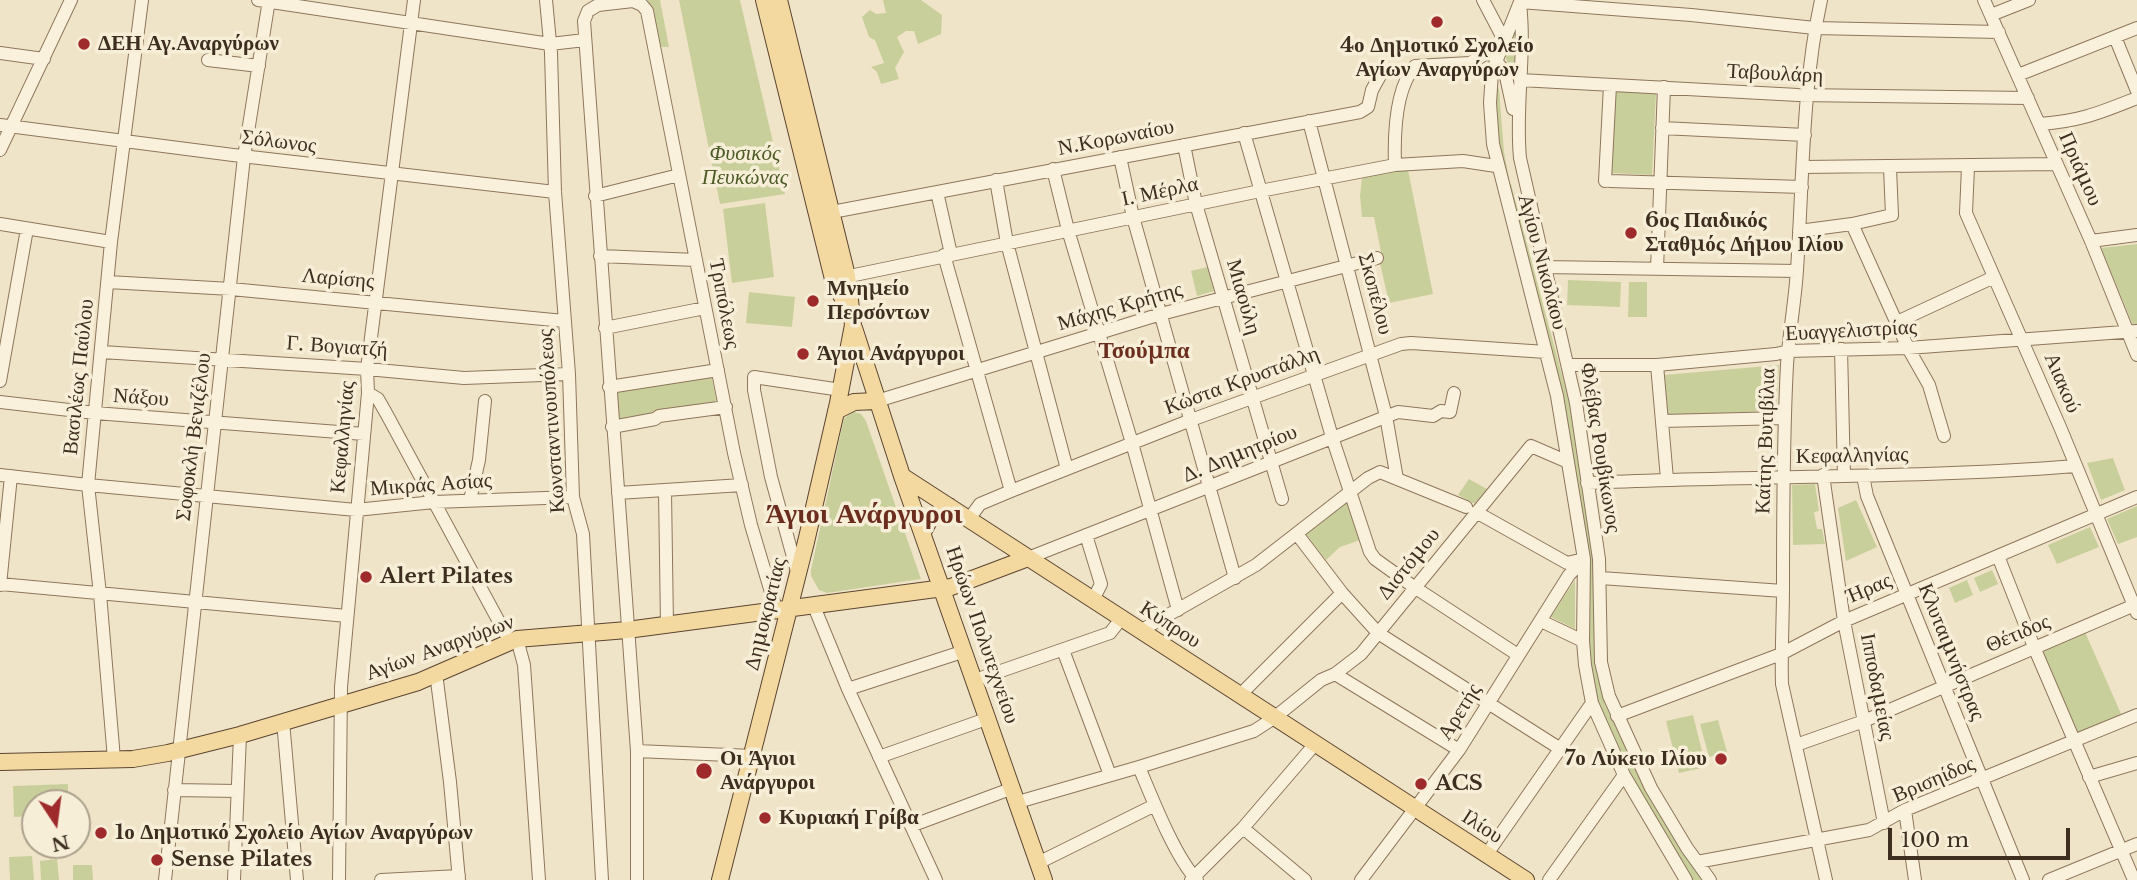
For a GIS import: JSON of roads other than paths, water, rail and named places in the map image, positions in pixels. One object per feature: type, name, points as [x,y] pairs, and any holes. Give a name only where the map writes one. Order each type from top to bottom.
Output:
[{"type":"main road","name":"Δημοκρατίας","points":[[720,880],[752,756],[783,608],[798,575],[841,390],[852,320],[764,0]]},
{"type":"main road","name":"Δημοκρατίας","points":[[779,0],[832,212],[840,278]]},
{"type":"main road","name":"Ηρώων Πολυτεχνείου","points":[[852,320],[902,476],[1044,880]]},
{"type":"main road","points":[[836,411],[854,402],[877,401]]},
{"type":"main road","name":"Κύπρου","points":[[902,476],[1416,809]]},
{"type":"main road","points":[[923,532],[930,519],[949,506]]},
{"type":"main road","name":"Αγίων Αναργύρων","points":[[0,762],[133,759],[177,751],[418,682],[513,641],[627,630],[956,586],[1028,558]]},
{"type":"main road","name":"Ιλίου","points":[[1416,809],[1526,880]]},
{"type":"street","points":[[0,150],[6,126],[44,59],[71,0]]},
{"type":"street","name":"Βασιλέως Παύλου","points":[[114,759],[88,485],[111,242],[142,0]]},
{"type":"street","name":"Κεφαλληνίας","points":[[339,880],[341,705],[368,369],[414,0]]},
{"type":"street","name":"Κωνσταντινουπόλεως","points":[[546,0],[555,192],[569,374],[573,497],[583,534],[603,880]]},
{"type":"street","points":[[1483,0],[1504,40]]},
{"type":"street","points":[[1691,15],[1693,0]]},
{"type":"street","name":"Καίτης Βυτιβίλια","points":[[1821,0],[1815,28],[1805,135],[1789,351],[1782,476],[1781,654],[1782,684],[1826,880]]},
{"type":"street","name":"Πριάμου","points":[[1984,0],[2132,331],[2137,355]]},
{"type":"street","points":[[1991,15],[2029,0]]},
{"type":"street","points":[[265,1],[550,44],[585,40],[637,751],[637,880]]},
{"type":"street","name":"Σοφοκλή Βενιζέλου","points":[[165,880],[244,157],[259,66],[265,1]]},
{"type":"street","name":"Τριπόλεως","points":[[585,40],[584,21],[588,11],[598,5],[633,1],[642,5],[646,11],[742,485],[751,524],[783,608]]},
{"type":"street","points":[[1520,1],[1815,28],[1999,32]]},
{"type":"street","name":"Αγίου Νικολάου","points":[[1520,1],[1492,72],[1490,103],[1496,166],[1557,396],[1584,559],[1583,641],[1592,703]]},
{"type":"street","name":"Φλέβας Ρουβίκωνος","points":[[1520,1],[1522,22],[1517,126],[1522,178],[1568,365],[1601,578],[1601,662],[1609,696],[1651,788],[1710,880]]},
{"type":"street","points":[[2018,75],[2137,28]]},
{"type":"street","points":[[2115,37],[2137,91]]},
{"type":"street","points":[[0,53],[44,59]]},
{"type":"street","points":[[1395,165],[1394,134],[1398,113],[1406,76],[1415,66],[1470,63],[1485,54],[1497,58],[1505,72],[1517,126]]},
{"type":"street","points":[[208,60],[259,66]]},
{"type":"street","name":"Ν.Κορωναίου","points":[[832,212],[1365,110],[1370,103],[1376,80],[1382,72]]},
{"type":"street","name":"Ταβουλάρη","points":[[1520,80],[1809,96],[2028,98]]},
{"type":"street","points":[[1610,85],[1608,181],[1802,187]]},
{"type":"street","points":[[1657,269],[1664,87]]},
{"type":"street","points":[[2040,124],[2088,118],[2137,98]]},
{"type":"street","name":"Σκοπέλου","points":[[1310,121],[1401,481]]},
{"type":"street","name":"Σόλωνος","points":[[6,126],[244,157],[555,192]]},
{"type":"street","points":[[1662,128],[1805,135]]},
{"type":"street","points":[[1244,133],[1332,437],[1370,552],[1375,559],[1414,587],[1518,655]]},
{"type":"street","name":"Μιαούλη","points":[[1184,145],[1196,204],[1282,499]]},
{"type":"street","points":[[1120,157],[1133,217],[1235,578]]},
{"type":"street","name":"Ι. Μέρλα","points":[[840,278],[1395,165],[1463,162],[1496,166]]},
{"type":"street","points":[[1803,167],[2057,164]]},
{"type":"street","name":"Αιακού","points":[[1968,166],[1966,213],[2136,607]]},
{"type":"street","points":[[1799,231],[1853,224],[1892,215],[1890,168]]},
{"type":"street","points":[[1053,169],[1068,230],[1132,443],[1178,610]]},
{"type":"street","points":[[595,196],[679,175]]},
{"type":"street","points":[[996,180],[1007,243],[1067,469]]},
{"type":"street","points":[[937,192],[948,254],[976,371],[1011,491]]},
{"type":"street","points":[[1853,224],[1908,348],[1929,385],[1944,436]]},
{"type":"street","points":[[0,225],[111,242]]},
{"type":"street","points":[[0,381],[27,229]]},
{"type":"street","points":[[2091,241],[2137,235]]},
{"type":"street","points":[[600,256],[696,260]]},
{"type":"street","name":"Μάχης Κρήτης","points":[[877,401],[1161,314],[1377,258]]},
{"type":"street","points":[[1544,267],[1797,271]]},
{"type":"street","points":[[1897,322],[1994,277]]},
{"type":"street","name":"Λαρίσης","points":[[108,282],[231,289],[564,321]]},
{"type":"street","points":[[605,328],[705,308]]},
{"type":"street","name":"Ευαγγελιστρίας","points":[[1568,365],[1657,365],[1789,351],[1908,348],[2132,331]]},
{"type":"street","name":"Κώστα Κρυστάλλη","points":[[969,519],[980,504],[1011,491],[1191,420],[1371,354],[1411,343],[1546,352]]},
{"type":"street","points":[[1841,349],[1844,476]]},
{"type":"street","name":"Γ. Βογιατζή","points":[[102,352],[223,358],[464,378],[569,374]]},
{"type":"street","points":[[1657,365],[1667,479]]},
{"type":"street","points":[[609,387],[718,370]]},
{"type":"street","points":[[798,575],[790,554],[771,477],[754,390],[754,377],[841,390]]},
{"type":"street","points":[[368,393],[377,399],[386,413],[524,665],[539,880]]},
{"type":"street","name":"Δ. Δημητρίου","points":[[1028,558],[1386,416],[1398,412],[1433,416],[1441,411],[1450,412],[1454,393]]},
{"type":"street","points":[[470,500],[479,460],[485,401]]},
{"type":"street","name":"Νάξου","points":[[0,402],[95,413],[364,434]]},
{"type":"street","points":[[612,427],[659,416],[726,407]]},
{"type":"street","points":[[1662,421],[1786,418]]},
{"type":"street","name":"Διστόμου","points":[[911,827],[1016,795],[1139,767],[1254,731],[1321,680],[1335,674],[1361,654],[1471,509],[1531,446],[1568,462]]},
{"type":"street","name":"Κεφαλληνίας","points":[[1587,483],[1823,475],[1863,477],[2075,466]]},
{"type":"street","points":[[1140,631],[1235,578],[1368,478],[1380,472],[1471,509],[1567,563],[1584,559]]},
{"type":"street","name":"Ιπποδαμείας","points":[[1823,475],[1844,621],[1884,823]]},
{"type":"street","points":[[6,476],[0,585],[348,616]]},
{"type":"street","name":"Μικράς Ασίας","points":[[6,476],[356,510],[434,502],[573,497]]},
{"type":"street","name":"Κλυταιμνήστρας","points":[[1863,477],[1867,496],[2023,880]]},
{"type":"street","points":[[618,493],[742,485]]},
{"type":"street","points":[[665,491],[667,625]]},
{"type":"street","name":"Ήρας","points":[[1617,716],[1781,654],[1844,621],[2137,497]]},
{"type":"street","points":[[1297,534],[1342,593],[1378,633],[1559,748]]},
{"type":"street","points":[[1086,535],[1101,584],[1093,600]]},
{"type":"street","points":[[1998,556],[2134,880]]},
{"type":"street","name":"Αρετής","points":[[1361,880],[1459,750],[1569,575],[1584,559]]},
{"type":"street","points":[[1601,578],[1783,591]]},
{"type":"street","points":[[1240,695],[1342,593]]},
{"type":"street","points":[[813,604],[848,689],[936,880]]},
{"type":"street","name":"Θέτιδος","points":[[1796,745],[1864,721],[2034,647],[2136,607]]},
{"type":"street","points":[[975,680],[1110,633],[1121,619]]},
{"type":"street","points":[[1541,621],[1583,641]]},
{"type":"street","points":[[1063,650],[1110,775]]},
{"type":"street","points":[[848,689],[965,651]]},
{"type":"street","points":[[381,880],[459,878],[436,673]]},
{"type":"street","points":[[1335,674],[1459,750]]},
{"type":"street","points":[[1487,854],[1592,703],[1624,775],[1686,880]]},
{"type":"street","name":"Βρισηίδος","points":[[1697,862],[1817,838],[1852,834],[1884,823],[1905,810],[2137,715]]},
{"type":"street","points":[[879,757],[989,718]]},
{"type":"street","points":[[283,721],[296,880]]},
{"type":"street","points":[[234,880],[240,735]]},
{"type":"street","points":[[1139,767],[1155,805],[1194,879],[1243,828],[1315,744]]},
{"type":"street","points":[[637,751],[752,756]]},
{"type":"street","points":[[2089,778],[2137,763]]},
{"type":"street","points":[[1549,880],[1624,775]]},
{"type":"street","points":[[174,790],[237,791]]},
{"type":"street","points":[[1038,863],[1155,805]]},
{"type":"street","points":[[1905,810],[1915,880]]},
{"type":"street","points":[[1243,828],[1305,880]]},
{"type":"street","points":[[2049,880],[2137,844]]},
{"type":"place","name":"4ο Δημοτικό Σχολείο Αγίων Αναργύρων","points":[[1437,22]]},
{"type":"place","name":"ΔΕΗ Αγ.Αναργύρων","points":[[84,44]]},
{"type":"place","name":"6ος Παιδικός Σταθμός Δήμου Ιλίου","points":[[1631,233]]},
{"type":"place","name":"Μνημείο Περσόντων","points":[[813,301]]},
{"type":"place","name":"Άγιοι Ανάργυροι","points":[[803,354]]},
{"type":"place","name":"Alert Pilates","points":[[366,577]]},
{"type":"place","name":"7ο Λύκειο Ιλίου","points":[[1721,759]]},
{"type":"place","name":"Οι Άγιοι Ανάργυροι","points":[[704,771]]},
{"type":"place","name":"ACS","points":[[1421,784]]},
{"type":"place","name":"Κυριακή Γρίβα","points":[[765,818]]},
{"type":"place","name":"1ο Δημοτικό Σχολείο Αγίων Αναργύρων","points":[[101,833]]},
{"type":"place","name":"Sense Pilates","points":[[157,860]]},
{"type":"district","name":"Τσούμπα","points":[[1144,352]]},
{"type":"district","name":"Άγιοι Ανάργυροι","points":[[864,515]]},
{"type":"park label","name":"Φυσικός Πευκώνας","points":[[745,166]]}]
